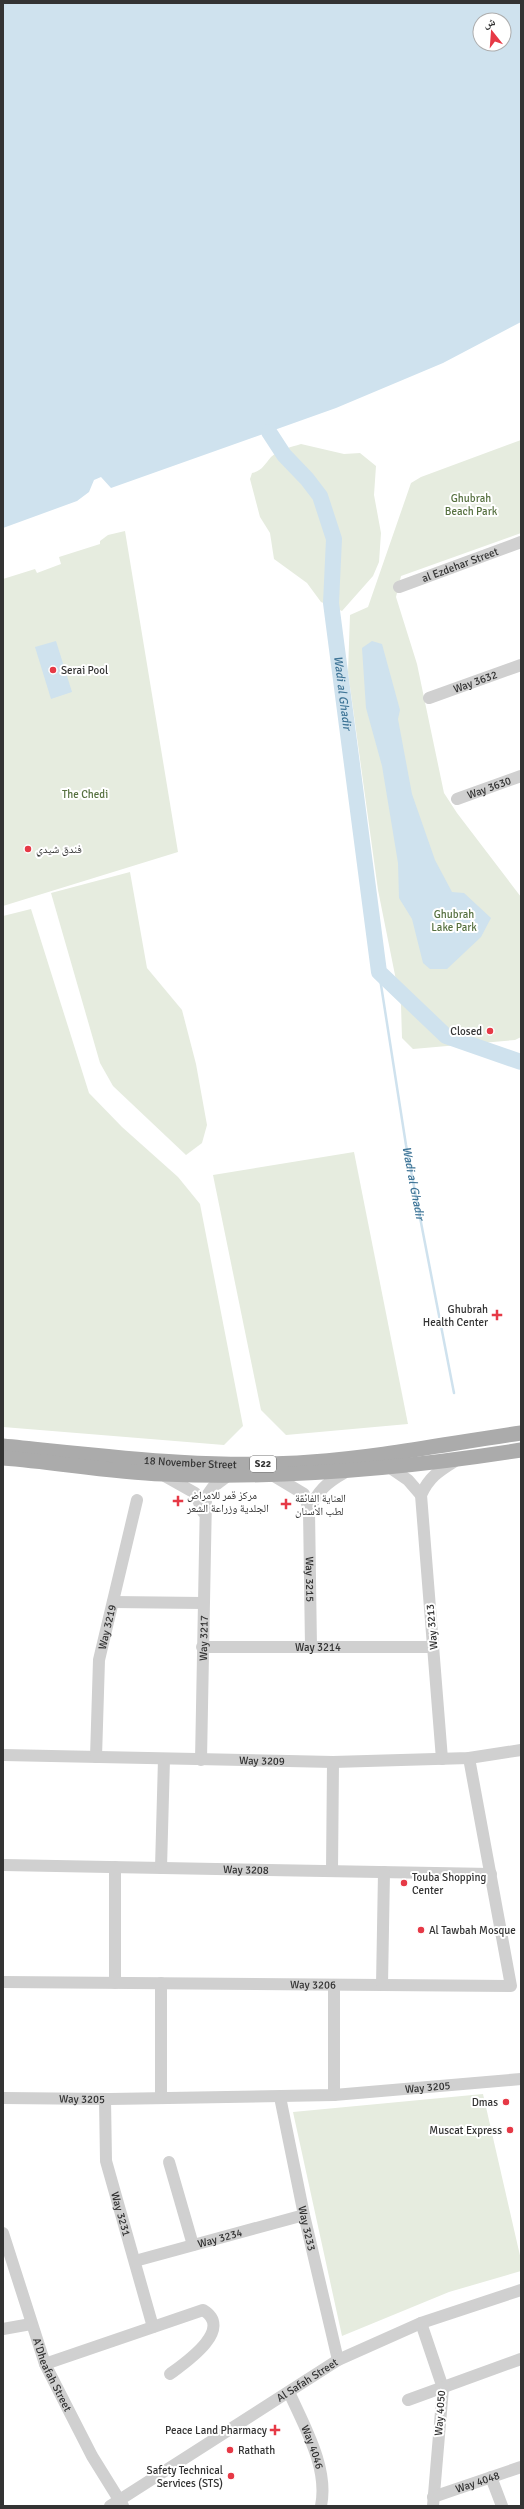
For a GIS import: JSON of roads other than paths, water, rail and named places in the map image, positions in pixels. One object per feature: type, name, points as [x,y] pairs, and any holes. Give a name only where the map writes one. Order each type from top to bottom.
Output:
[{"type":"main road","name":"18 November Street","points":[[3,1446],[203,1464],[275,1464],[354,1457],[521,1433]]},
{"type":"main road","name":"18 November Street","points":[[3,1458],[161,1474],[274,1476],[392,1469],[455,1461],[521,1450]]},
{"type":"street","name":"al Ezdehar Street","points":[[399,588],[521,542]]},
{"type":"street","name":"Way 3632","points":[[429,698],[521,665]]},
{"type":"street","name":"Way 3630","points":[[457,799],[521,776]]},
{"type":"street","points":[[392,1469],[408,1480],[421,1495],[427,1482],[433,1474],[455,1461]]},
{"type":"street","name":"Way 3215","points":[[309,1510],[316,1494],[327,1482],[344,1473]]},
{"type":"street","name":"Way 3217","points":[[161,1474],[195,1493],[204,1517]]},
{"type":"street","name":"Way 3217","points":[[201,1760],[204,1517],[206,1498],[213,1487],[229,1475]]},
{"type":"street","name":"Way 3215","points":[[274,1476],[304,1494],[309,1510],[311,1647]]},
{"type":"street","name":"Way 3213","points":[[421,1495],[442,1759]]},
{"type":"street","name":"Way 3219","points":[[96,1757],[99,1660],[137,1500]]},
{"type":"street","points":[[113,1602],[203,1603]]},
{"type":"street","name":"Way 3214","points":[[202,1647],[434,1647]]},
{"type":"street","name":"Way 3209","points":[[3,1755],[332,1762],[469,1758],[521,1750]]},
{"type":"street","points":[[469,1758],[491,1874]]},
{"type":"street","points":[[161,1868],[164,1759]]},
{"type":"street","points":[[332,1762],[332,1871]]},
{"type":"street","name":"Way 3208","points":[[3,1866],[491,1874]]},
{"type":"street","points":[[115,1983],[116,1867]]},
{"type":"street","points":[[382,1985],[384,1872]]},
{"type":"street","name":"Way 3206","points":[[3,1982],[511,1986],[491,1874]]},
{"type":"street","points":[[160,1984],[161,2098]]},
{"type":"street","points":[[334,1985],[334,2095]]},
{"type":"street","name":"Way 3205","points":[[3,2098],[105,2099],[280,2097],[334,2095],[521,2079]]},
{"type":"street","name":"Way 3233","points":[[280,2097],[304,2215],[338,2360]]},
{"type":"street","name":"Way 3231","points":[[105,2099],[106,2161],[153,2326]]},
{"type":"street","points":[[169,2162],[193,2246]]},
{"type":"street","name":"Way 3234","points":[[135,2261],[304,2215]]},
{"type":"street","name":"A'Dheafah Street","points":[[3,2232],[31,2324],[45,2364],[118,2504]]},
{"type":"street","name":"Al Safah Street","points":[[118,2504],[338,2360],[421,2324],[521,2290]]},
{"type":"street","points":[[45,2364],[203,2310],[211,2318],[213,2330],[196,2355],[170,2374]]},
{"type":"street","points":[[3,2329],[31,2324]]},
{"type":"street","name":"Way 4050","points":[[421,2324],[443,2388],[433,2502]]},
{"type":"street","points":[[408,2400],[521,2359]]},
{"type":"street","name":"Way 4046","points":[[289,2392],[316,2455],[324,2494],[322,2506]]},
{"type":"street","name":"Way 4048","points":[[433,2502],[491,2477],[521,2467]]},
{"type":"street","points":[[491,2477],[502,2506]]},
{"type":"water","points":[[3,3],[521,3],[521,322],[443,363],[336,408],[111,488],[101,477],[94,480],[89,492],[77,501],[3,528]]},
{"type":"water","name":"Serai Pool","points":[[56,641],[72,692],[51,699],[35,647]]},
{"type":"water","points":[[372,641],[382,644],[400,710],[398,719],[412,794],[435,860],[452,892],[464,893],[491,918],[481,937],[447,969],[430,969],[423,963],[412,919],[399,898],[398,863],[382,766],[366,708],[362,648]]},
{"type":"waterway","name":"Wadi al Ghadir","points":[[269,432],[284,455],[307,479],[320,496],[334,539],[331,603],[379,972],[446,1036],[521,1062]]},
{"type":"waterway","name":"Wadi al Ghadir","points":[[379,972],[406,1145],[454,1393]]},
{"type":"place","name":"Serai Pool","points":[[53,670]]},
{"type":"place","name":"فندق شيدي","points":[[28,849]]},
{"type":"place","name":"Closed","points":[[490,1031]]},
{"type":"place","name":"Ghubrah Health Center","points":[[497,1315]]},
{"type":"place","name":"مركز قمر للامراض الجلدية وزراعة الشعر","points":[[178,1501]]},
{"type":"place","name":"العناية الفائقة لطب الأسنان","points":[[286,1504]]},
{"type":"place","name":"Touba Shopping Center","points":[[404,1883]]},
{"type":"place","name":"Al Tawbah Mosque","points":[[421,1930]]},
{"type":"place","name":"Dmas","points":[[506,2102]]},
{"type":"place","name":"Muscat Express","points":[[510,2130]]},
{"type":"place","name":"Peace Land Pharmacy","points":[[275,2430]]},
{"type":"place","name":"Rathath","points":[[230,2450]]},
{"type":"place","name":"Safety Technical Services (STS)","points":[[231,2476]]},
{"type":"park label","name":"Ghubrah Beach Park","points":[[471,504]]},
{"type":"park label","name":"The Chedi","points":[[85,794]]},
{"type":"park label","name":"Ghubrah Lake Park","points":[[454,920]]}]
